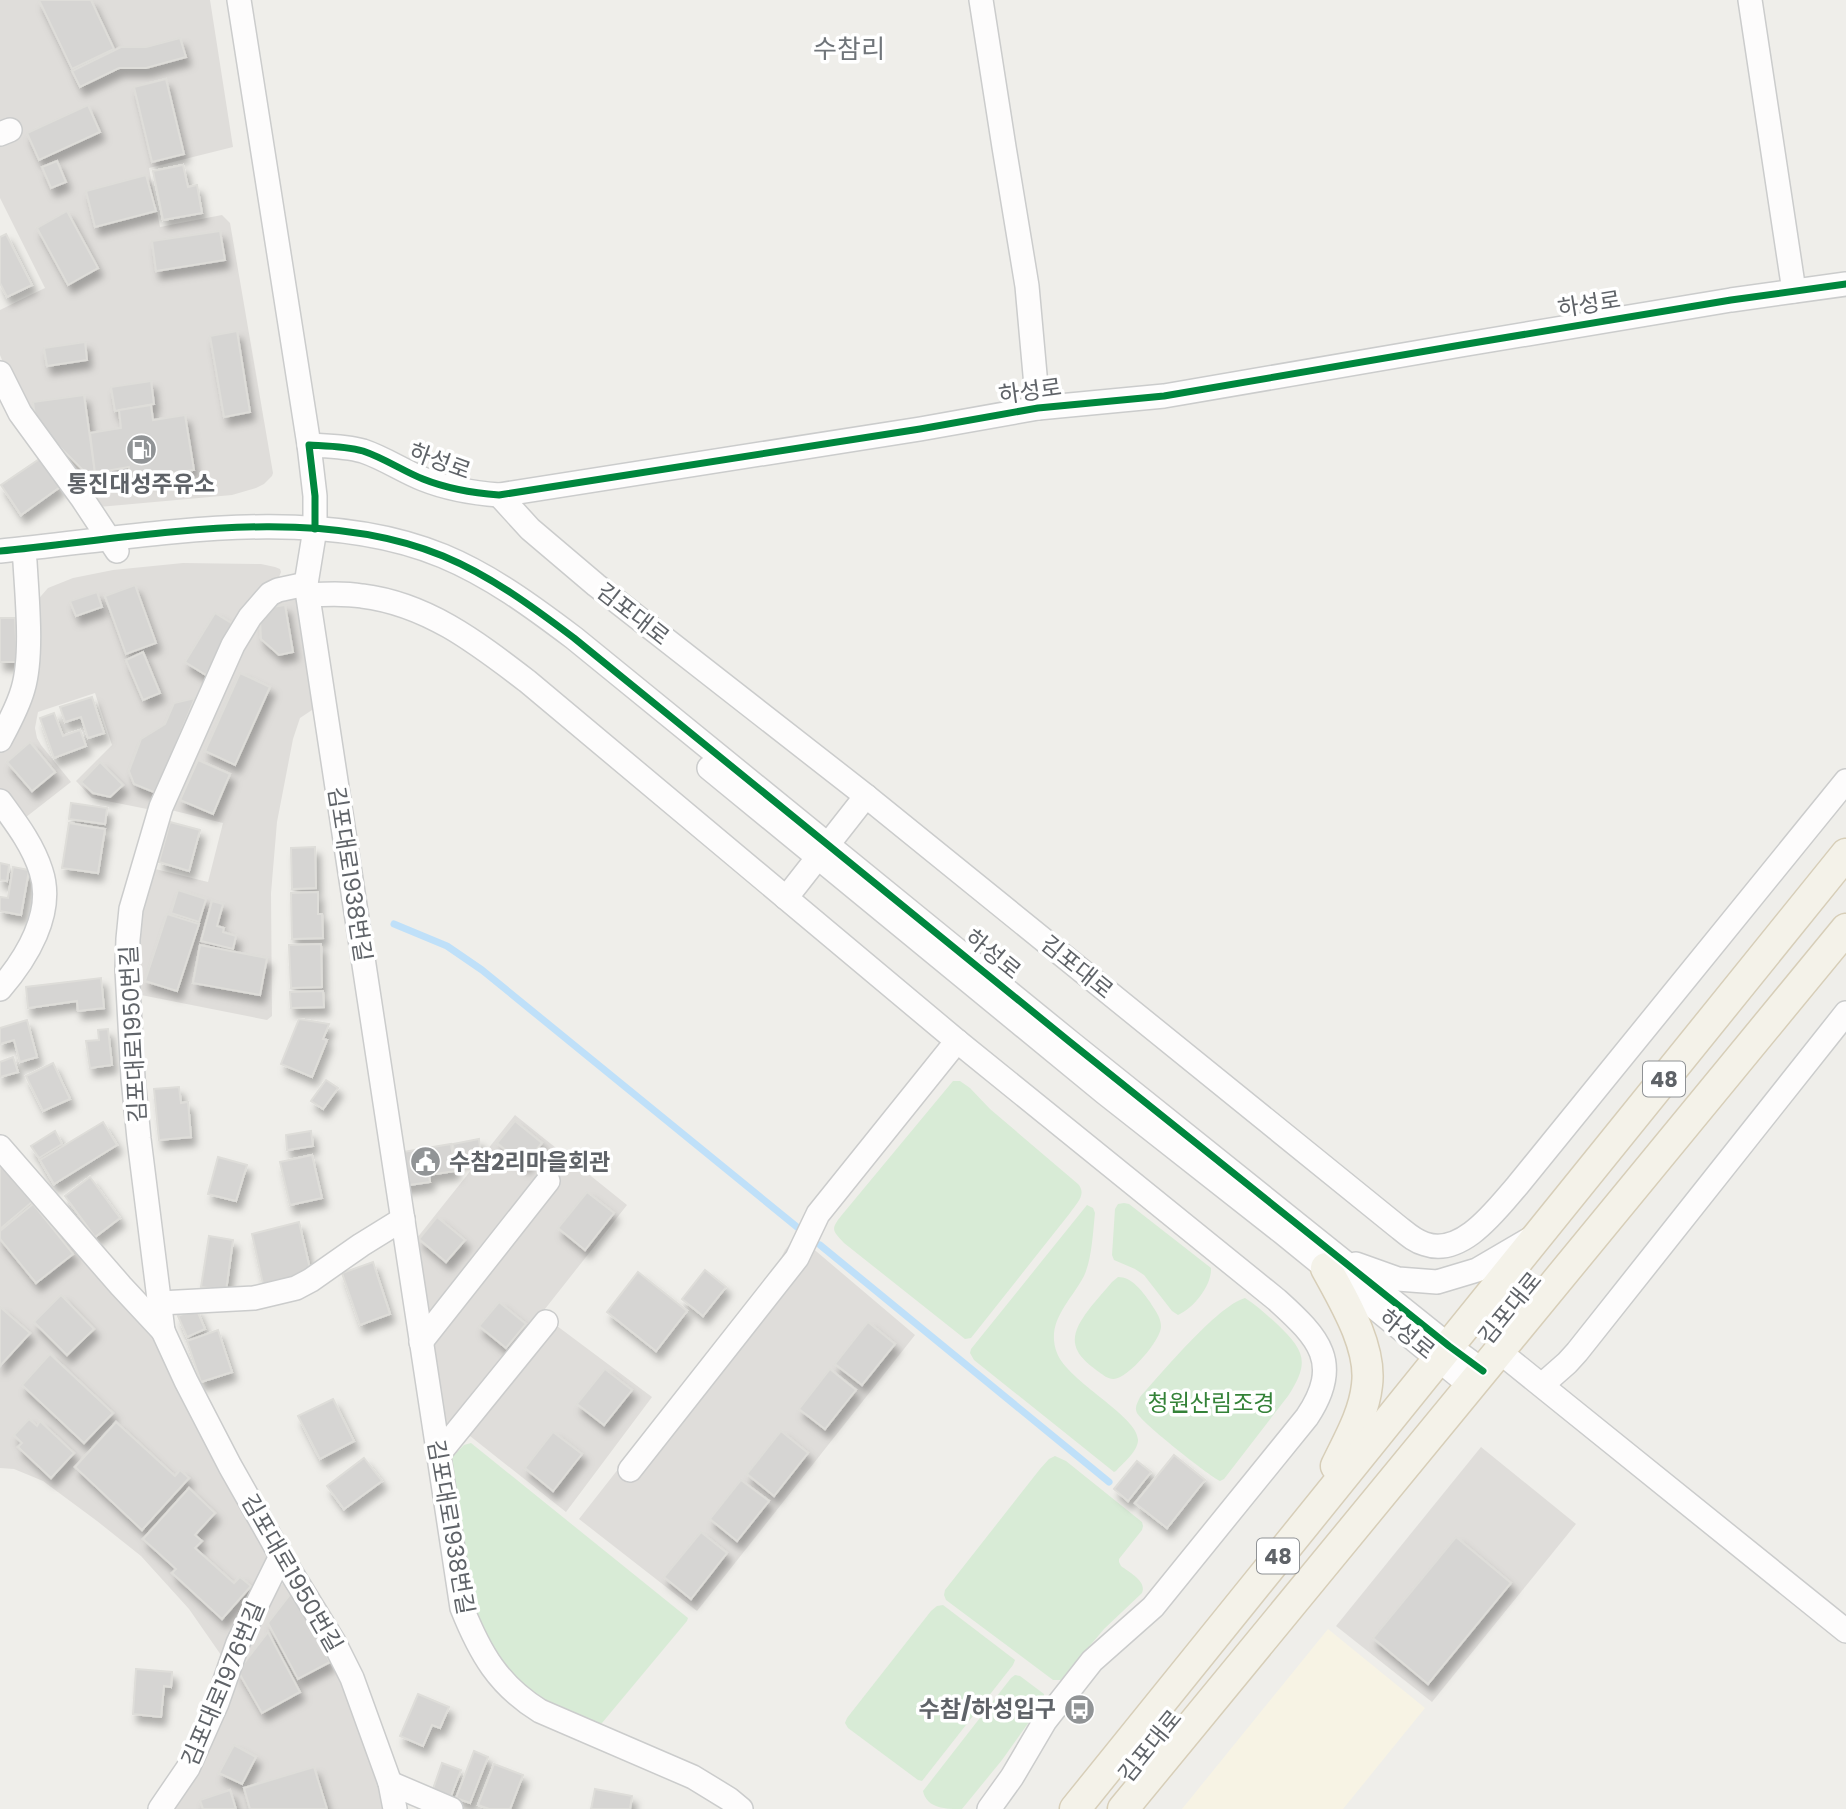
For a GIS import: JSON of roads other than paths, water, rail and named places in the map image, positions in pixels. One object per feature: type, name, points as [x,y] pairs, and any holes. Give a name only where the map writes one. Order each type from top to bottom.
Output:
[{"type":"main road","name":"김포대로","points":[[1075,1809],[1846,855]]},
{"type":"main road","name":"김포대로","points":[[1123,1809],[1846,929]]},
{"type":"main road","points":[[1313,1513],[1360,1415],[1368,1384],[1359,1334],[1334,1264]]},
{"type":"street","points":[[239,0],[309,445],[314,496],[314,534]]},
{"type":"street","name":"하성로","points":[[981,0],[1027,286],[1038,408]]},
{"type":"street","points":[[1750,0],[1794,291]]},
{"type":"street","name":"하성로","points":[[309,445],[362,451],[447,488],[499,495],[1038,408],[1164,396],[1461,345],[1846,284]]},
{"type":"street","points":[[0,373],[20,413],[114,545]]},
{"type":"street","name":"김포대로","points":[[499,495],[530,529],[596,585],[866,796],[1397,1227],[1427,1245],[1441,1247],[1459,1241],[1480,1227],[1517,1186],[1846,781]]},
{"type":"street","name":"하성로","points":[[0,564],[24,555],[239,528],[376,536],[443,556],[497,584],[574,638],[1105,1093],[1334,1264],[1444,1353],[1485,1370]]},
{"type":"street","name":"김포대로1938번길","points":[[314,534],[307,589],[462,1608],[496,1673],[508,1688],[523,1700],[540,1711],[693,1777],[741,1809]]},
{"type":"street","name":"하성로","points":[[0,551],[24,555]]},
{"type":"street","points":[[0,740],[19,703],[24,686],[27,644],[24,555]]},
{"type":"street","name":"김포대로1950번길","points":[[163,1331],[132,1078],[127,970],[131,909],[160,807],[237,638],[250,617],[270,594],[278,590],[307,589],[386,600],[457,629],[527,681],[957,1041],[1297,1318],[1317,1342],[1322,1356],[1324,1384],[1307,1417],[1153,1607],[1092,1661],[1045,1721],[1012,1777],[989,1809]]},
{"type":"street","points":[[786,898],[866,796]]},
{"type":"street","points":[[0,801],[31,848],[42,873],[44,889],[43,908],[33,939],[0,989]]},
{"type":"street","points":[[1542,1385],[1577,1352],[1846,1013]]},
{"type":"street","points":[[630,1470],[797,1258],[818,1214],[957,1041]]},
{"type":"street","name":"김포대로1950번길","points":[[0,1147],[163,1331],[205,1419],[281,1556],[334,1642],[352,1678],[390,1783],[395,1809]]},
{"type":"street","points":[[421,1342],[548,1181]]},
{"type":"street","points":[[160,1303],[254,1298],[284,1292],[311,1280],[403,1219]]},
{"type":"street","points":[[1334,1264],[1398,1279],[1437,1282],[1478,1270],[1539,1234]]},
{"type":"street","points":[[438,1455],[546,1322]]},
{"type":"street","name":"김포대로","points":[[1485,1370],[1542,1385],[1846,1631]]},
{"type":"street","name":"김포대로1976번길","points":[[160,1809],[188,1768],[217,1703],[238,1643],[281,1556]]},
{"type":"street","points":[[390,1783],[451,1809]]},
{"type":"waterway","points":[[394,924],[447,946],[482,970],[797,1227]]},
{"type":"waterway","points":[[820,1245],[1109,1482]]},
{"type":"place","name":"통진대성주유소","points":[[141,450]]},
{"type":"place","name":"수참2리마을회관","points":[[426,1162]]},
{"type":"place","name":"수참/하성입구","points":[[1079,1709]]},
{"type":"district","name":"수참리","points":[[849,49]]},
{"type":"park label","name":"청원산림조경","points":[[1211,1403]]}]
